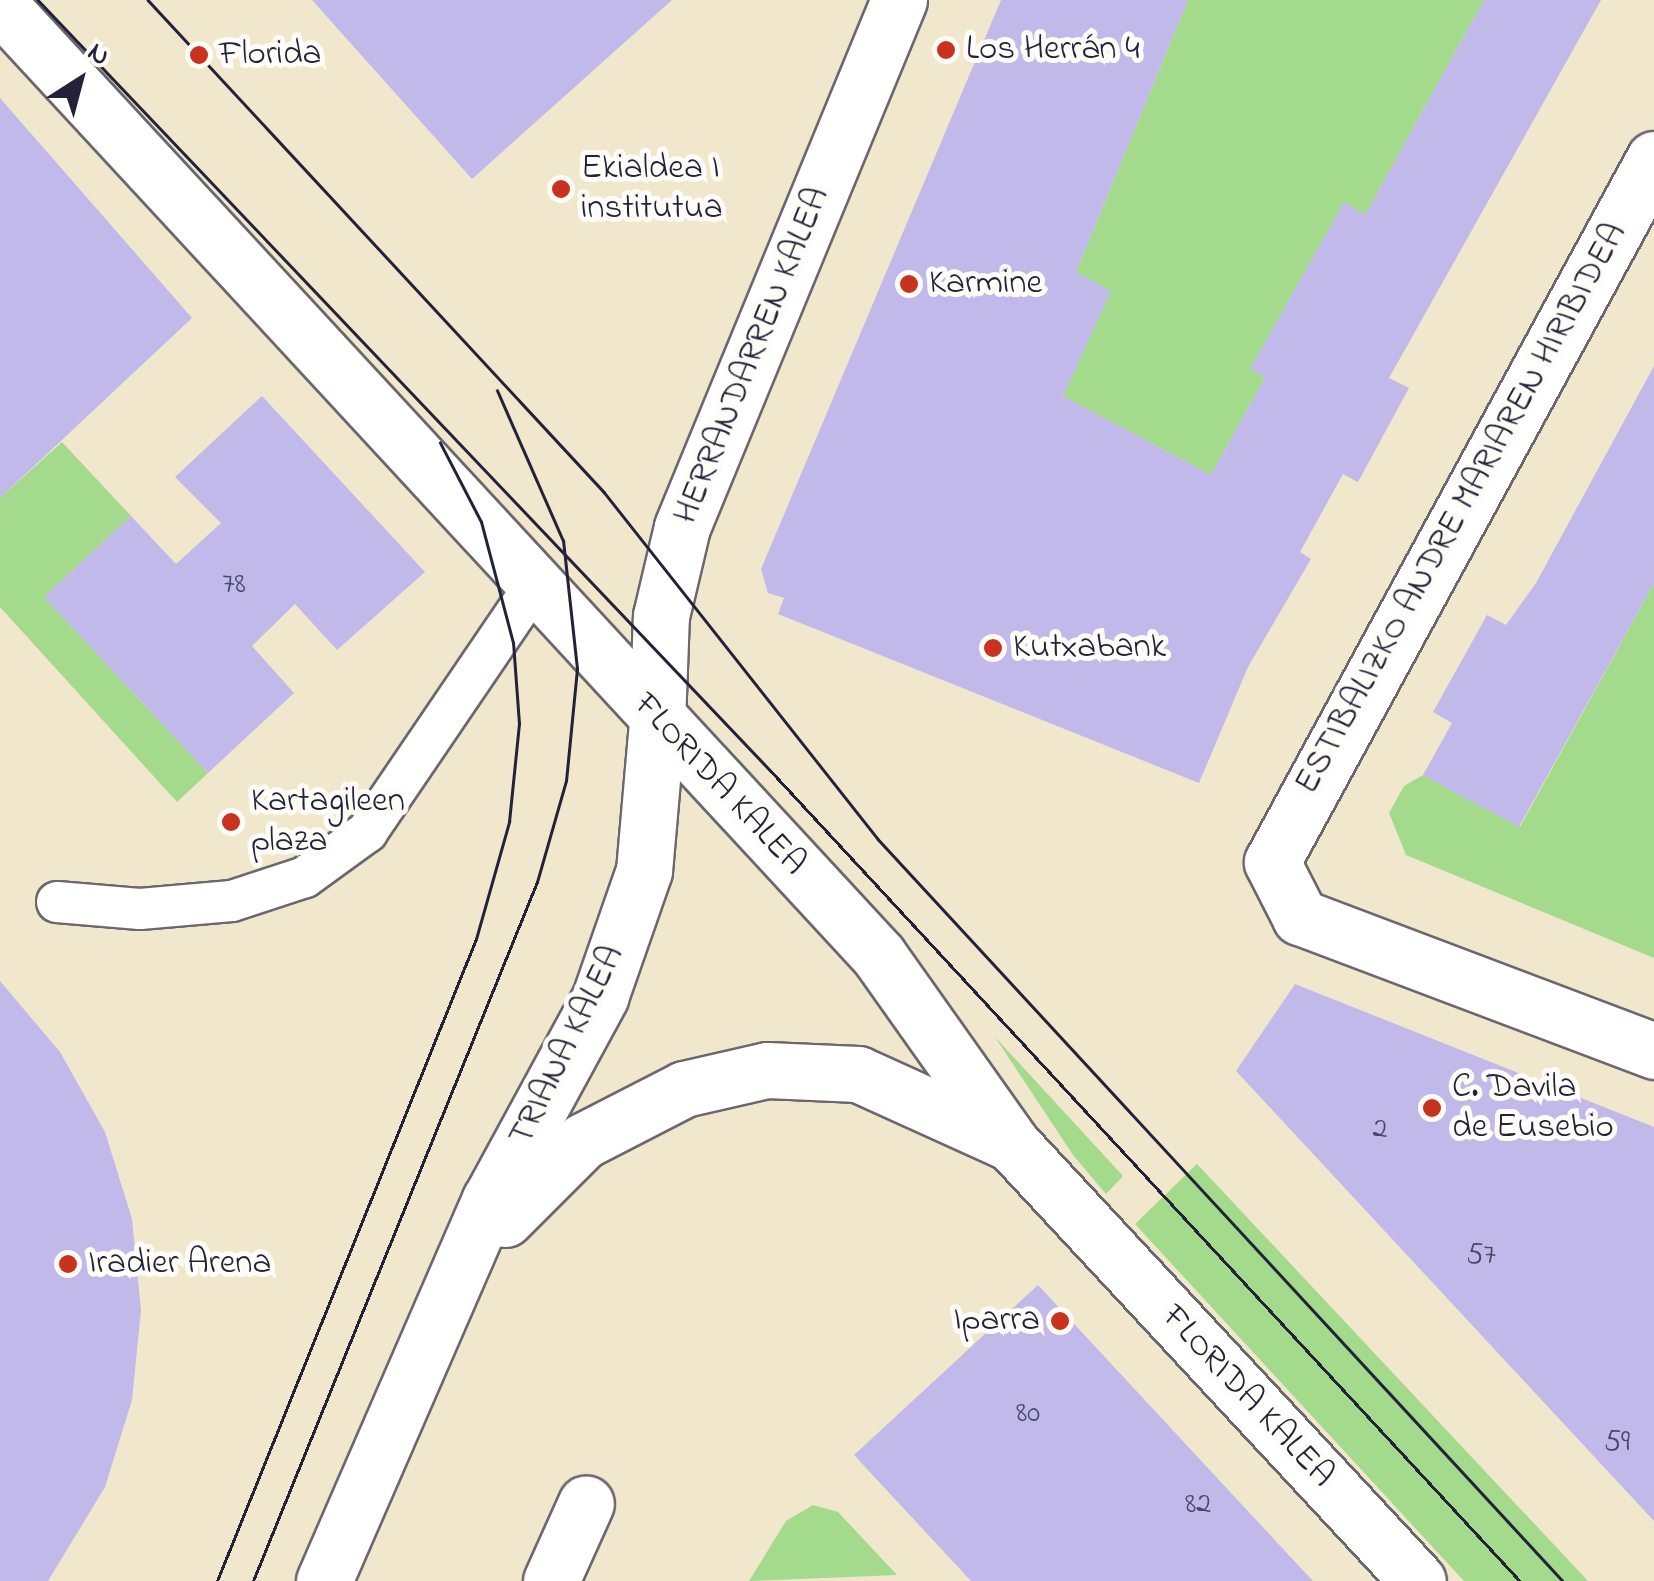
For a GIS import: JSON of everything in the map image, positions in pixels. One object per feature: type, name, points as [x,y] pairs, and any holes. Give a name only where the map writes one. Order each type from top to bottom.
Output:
[{"type":"main road","name":"HERRANDARREN KALEA","points":[[657,723],[661,616],[682,528],[899,0]]},
{"type":"main road","name":"FLORIDA KALEA","points":[[0,5],[536,582],[657,723],[879,956],[1012,1144],[1418,1581]]},
{"type":"main road","name":"ESTIBALIZKO ANDRE MARIAREN HIRIBIDEA","points":[[1654,158],[1272,862],[1300,918],[1654,1051]]},
{"type":"main road","name":"TRIANA KALEA","points":[[324,1581],[446,1298],[600,997],[644,870],[657,723]]},
{"type":"main road","name":"TRIANA KALEA","points":[[446,1298],[556,1163],[632,1113],[719,1079],[767,1070],[858,1074],[1012,1144]]},
{"type":"main road","points":[[551,1581],[586,1503]]},
{"type":"lane","points":[[58,902],[140,909],[232,900],[305,876],[367,832],[536,582]]},
{"type":"green space","points":[[1188,0],[1484,0],[1365,215],[1344,203],[1250,369],[1265,377],[1211,475],[1063,396],[1110,291],[1076,272]]},
{"type":"green space","points":[[62,442],[131,516],[44,597],[208,773],[177,802],[0,607],[0,498]]},
{"type":"green space","points":[[1654,583],[1654,958],[1406,855],[1389,813],[1404,786],[1423,775],[1520,827]]},
{"type":"green space","points":[[995,1037],[1123,1176],[1106,1194],[1073,1155]]},
{"type":"green space","points":[[1197,1164],[1588,1581],[1464,1581],[1135,1224]]},
{"type":"green space","points":[[813,1505],[838,1512],[897,1575],[749,1581],[786,1521]]},
{"type":"building","points":[[312,0],[672,0],[472,179]]},
{"type":"building","points":[[1001,0],[1188,0],[1076,272],[1111,291],[1063,396],[1211,475],[1265,377],[1250,369],[1344,202],[1365,215],[1484,0],[1601,0],[1389,378],[1409,388],[1358,482],[1343,474],[1300,552],[1311,559],[1248,667],[1199,783],[778,614],[784,598],[768,593],[761,569]]},
{"type":"building","points":[[0,98],[192,318],[0,498]]},
{"type":"building","points":[[1654,366],[1654,583],[1519,827],[1423,775],[1452,723],[1433,712],[1487,615],[1506,625],[1536,583]]},
{"type":"building","points":[[262,396],[425,572],[337,650],[295,604],[252,646],[294,693],[208,773],[44,597],[131,516],[176,564],[221,523],[175,477]]},
{"type":"building","name":"Iradier Arena","points":[[0,981],[60,1052],[105,1132],[132,1219],[141,1310],[132,1400],[105,1487],[48,1581],[0,1581]]},
{"type":"building","points":[[1295,984],[1654,1127],[1654,1521],[1236,1071]]},
{"type":"building","points":[[1038,1285],[1313,1581],[971,1581],[854,1455]]},
{"type":"tram line","points":[[38,0],[771,771],[1520,1581]]},
{"type":"tram line","points":[[148,0],[604,492],[878,839],[1563,1581]]},
{"type":"tram line","points":[[253,1581],[537,882],[566,781],[577,669],[563,541],[497,391]]},
{"type":"tram line","points":[[217,1581],[476,939],[509,822],[519,724],[513,643],[481,522],[440,443]]},
{"type":"place","name":"Los Herrán 4","points":[[946,50]]},
{"type":"place","name":"Florida","points":[[199,55]]},
{"type":"place","name":"Ekialdea I institutua","points":[[561,189]]},
{"type":"place","name":"Karmine","points":[[909,284]]},
{"type":"place","name":"Kutxabank","points":[[993,648]]},
{"type":"place","name":"Kartagileen plaza","points":[[231,822]]},
{"type":"place","name":"C. Davila de Eusebio","points":[[1432,1108]]},
{"type":"place","name":"Iradier Arena","points":[[68,1264]]},
{"type":"place","name":"Iparra","points":[[1060,1321]]}]
